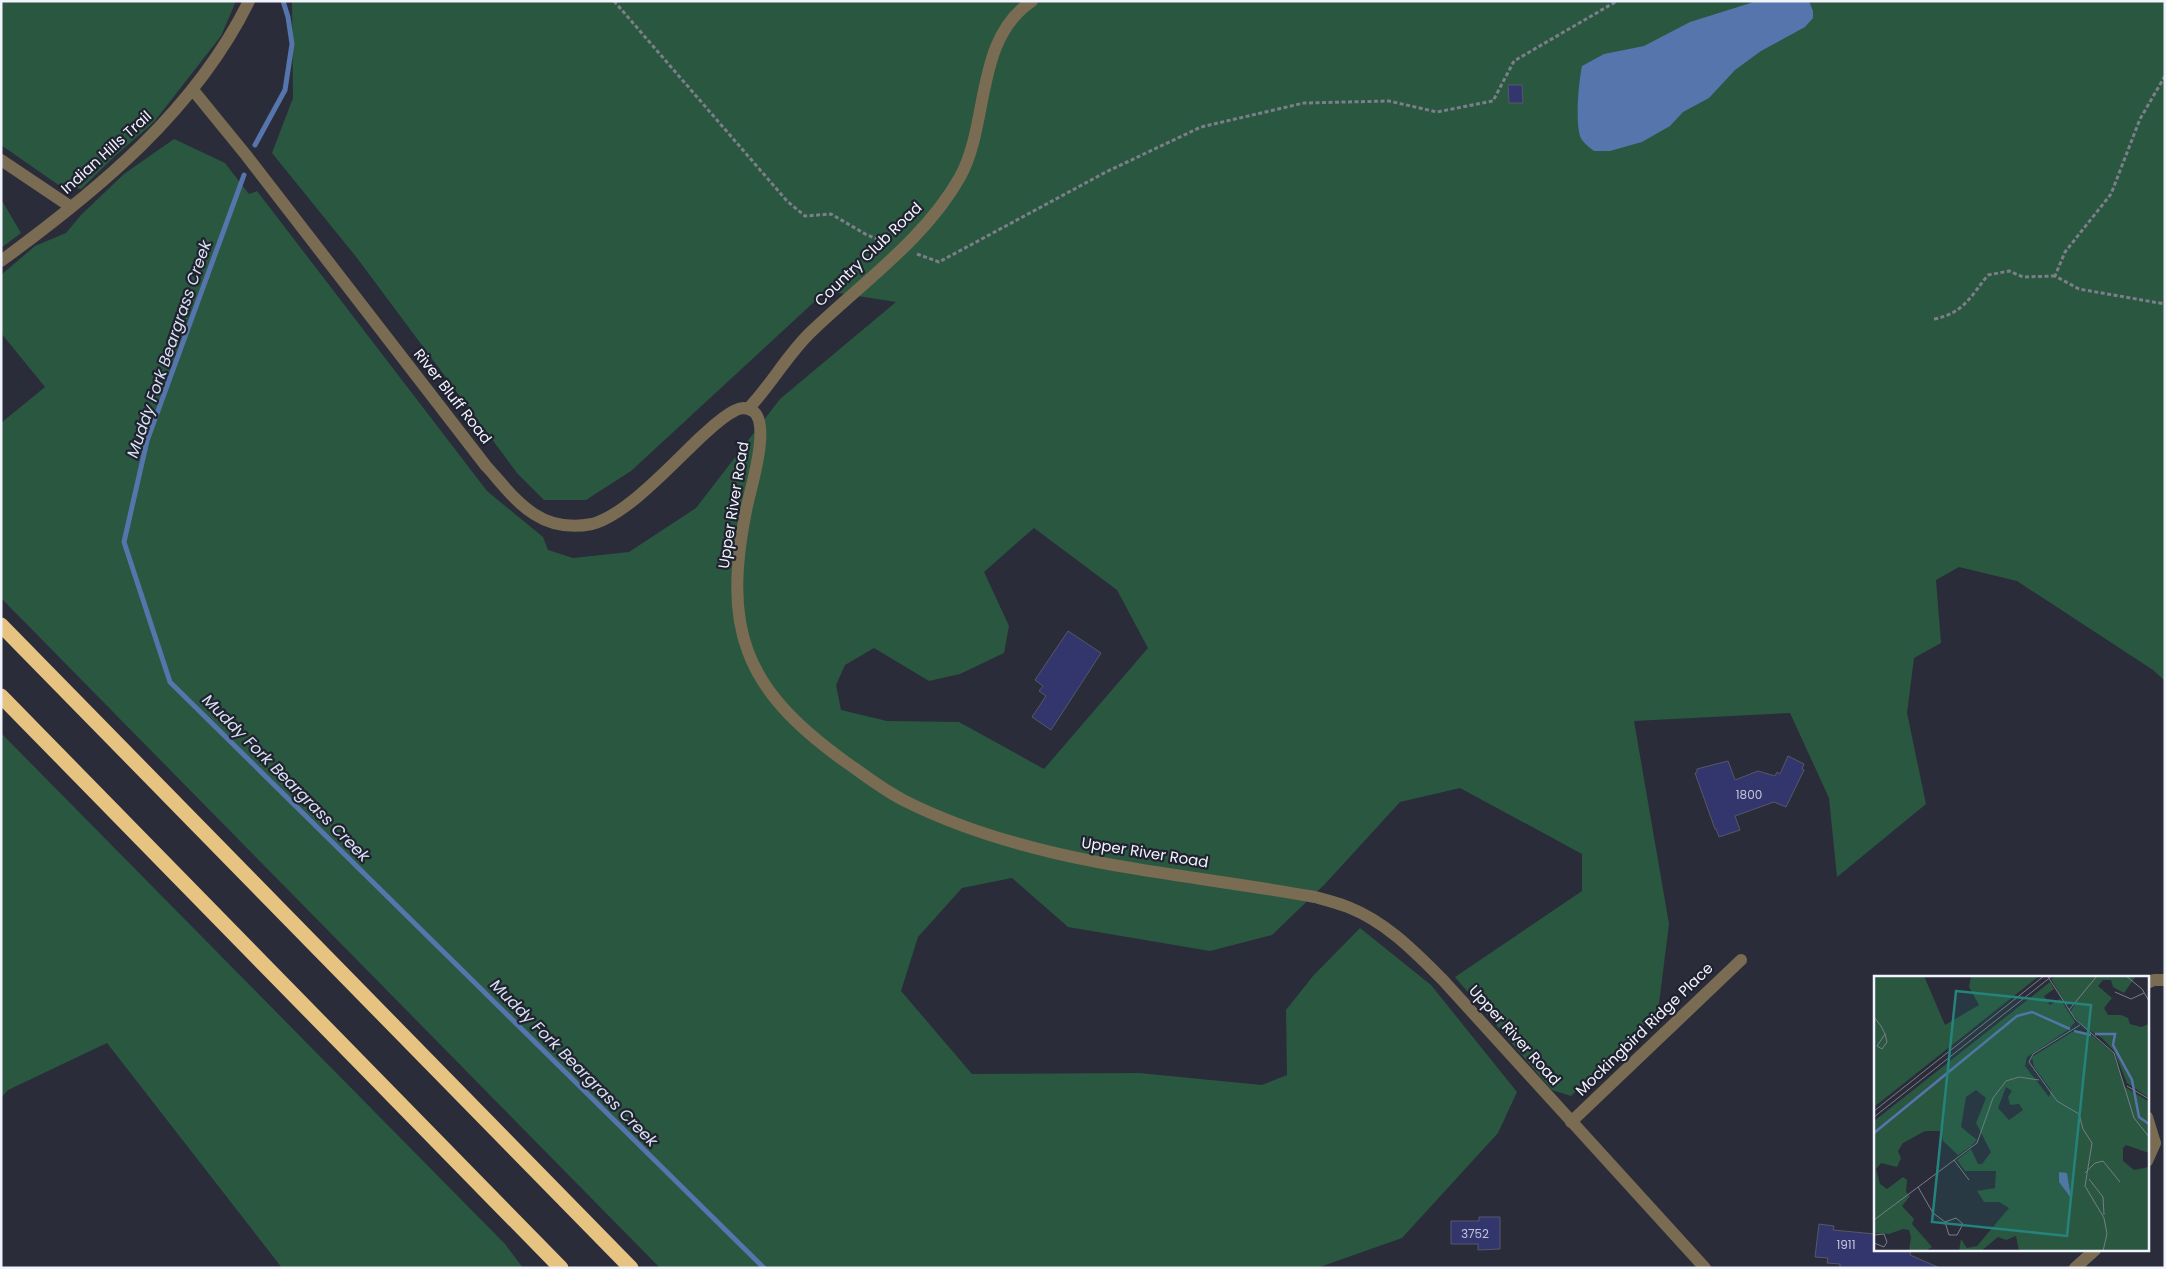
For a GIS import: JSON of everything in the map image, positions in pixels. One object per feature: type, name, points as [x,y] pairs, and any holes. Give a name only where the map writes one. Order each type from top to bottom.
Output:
[{"type":"highway","points":[[1,624],[631,1268]]},
{"type":"highway","points":[[1,696],[561,1268]]},
{"type":"street","name":"Indian Hills Trail","points":[[1,261],[71,207],[145,143],[215,61],[249,1]]},
{"type":"street","name":"Country Club Road","points":[[748,409],[763,394],[812,330],[866,283],[921,230],[943,202],[960,176],[969,154],[995,49],[1004,30],[1018,12],[1032,1]]},
{"type":"street","name":"River Bluff Road","points":[[192,90],[246,155],[486,466],[513,496],[536,516],[553,523],[576,526],[592,524],[617,513],[647,488],[718,422],[737,409],[748,409]]},
{"type":"street","points":[[1,160],[71,207]]},
{"type":"street","name":"Upper River Road","points":[[748,409],[757,415],[761,424],[761,440],[738,559],[737,604],[742,635],[758,674],[788,715],[814,738],[902,799],[955,824],[1011,843],[1095,862],[1316,897],[1371,918],[1406,944],[1430,967],[1706,1268]]},
{"type":"street","name":"Mockingbird Ridge Place","points":[[1571,1122],[1741,960]]},
{"type":"street","points":[[2148,983],[2154,980],[2165,980]]},
{"type":"street","points":[[2148,1119],[2160,1140],[2148,1159]]},
{"type":"street","points":[[2075,1268],[2093,1252]]},
{"type":"path","points":[[614,1],[787,201],[805,216],[832,214],[867,235],[894,245]]},
{"type":"path","points":[[912,252],[939,262],[1106,172],[1201,127],[1304,103],[1389,102],[1437,112],[1493,101],[1514,61],[1617,1]]},
{"type":"path","points":[[2055,276],[2065,252],[2110,194],[2140,119],[2165,76]]},
{"type":"path","points":[[1934,319],[1948,316],[1963,307],[1988,275],[2009,271],[2023,277],[2055,276],[2079,289],[2165,304]]},
{"type":"green space","points":[[1,1],[236,1],[221,36],[154,122],[81,189],[60,186],[1,145]]},
{"type":"green space","points":[[292,1],[2165,1],[2165,681],[2153,670],[2017,581],[1959,567],[1936,580],[1941,643],[1914,658],[1907,713],[1926,804],[1837,877],[1829,798],[1790,713],[1634,721],[1669,924],[1658,1011],[1571,1096],[1552,1090],[1455,977],[1582,891],[1582,854],[1460,788],[1400,802],[1325,884],[1272,935],[1210,951],[1068,927],[1012,878],[962,888],[918,937],[901,991],[972,1074],[1139,1073],[1262,1085],[1287,1075],[1286,1010],[1313,976],[1360,928],[1431,985],[1517,1092],[1498,1133],[1402,1238],[1317,1268],[660,1268],[1,598],[1,423],[45,387],[1,333],[1,275],[35,246],[66,233],[81,215],[124,174],[174,139],[225,163],[249,194],[257,191],[487,491],[543,537],[548,550],[573,558],[629,552],[696,508],[780,399],[896,302],[826,291],[631,471],[586,500],[544,500],[517,473],[357,258],[272,153],[293,98]],"holes":[[[1034,528],[1117,590],[1148,648],[1044,769],[959,722],[887,721],[841,710],[836,685],[845,665],[874,648],[929,681],[960,674],[1004,653],[1009,626],[984,572]]]},
{"type":"green space","points":[[1,199],[21,233],[1,248]]},
{"type":"green space","points":[[1,733],[505,1244],[523,1268],[282,1268],[107,1043],[8,1090],[1,1098]]},
{"type":"water","points":[[1757,1],[1809,1],[1813,11],[1813,18],[1805,27],[1761,51],[1735,70],[1709,98],[1683,112],[1670,126],[1642,142],[1610,151],[1594,151],[1582,140],[1578,126],[1578,115],[1582,66],[1604,54],[1644,46],[1690,22]]},
{"type":"building","points":[[1508,85],[1522,85],[1523,103],[1509,103]]},
{"type":"building","points":[[1068,631],[1101,653],[1051,730],[1032,717],[1046,696],[1039,691],[1043,686],[1035,680]]},
{"type":"building","points":[[1788,756],[1804,764],[1802,769],[1804,770],[1786,807],[1774,802],[1735,816],[1740,830],[1719,837],[1695,773],[1697,769],[1728,761],[1735,780],[1758,771],[1775,776],[1777,772],[1780,774]]},
{"type":"building","points":[[1479,1217],[1500,1217],[1500,1249],[1478,1250],[1478,1244],[1451,1244],[1451,1221],[1479,1221]]},
{"type":"building","points":[[1819,1224],[1834,1226],[1833,1230],[1874,1234],[1874,1252],[1911,1252],[1910,1255],[1940,1268],[1840,1268],[1840,1264],[1827,1263],[1828,1258],[1815,1257]]},
{"type":"waterway","name":"Muddy Fork Beargrass Creek","points":[[255,145],[285,90],[292,44],[288,17],[283,1]]},
{"type":"waterway","name":"Muddy Fork Beargrass Creek","points":[[244,175],[147,441],[124,542],[170,682],[764,1268]]}]
